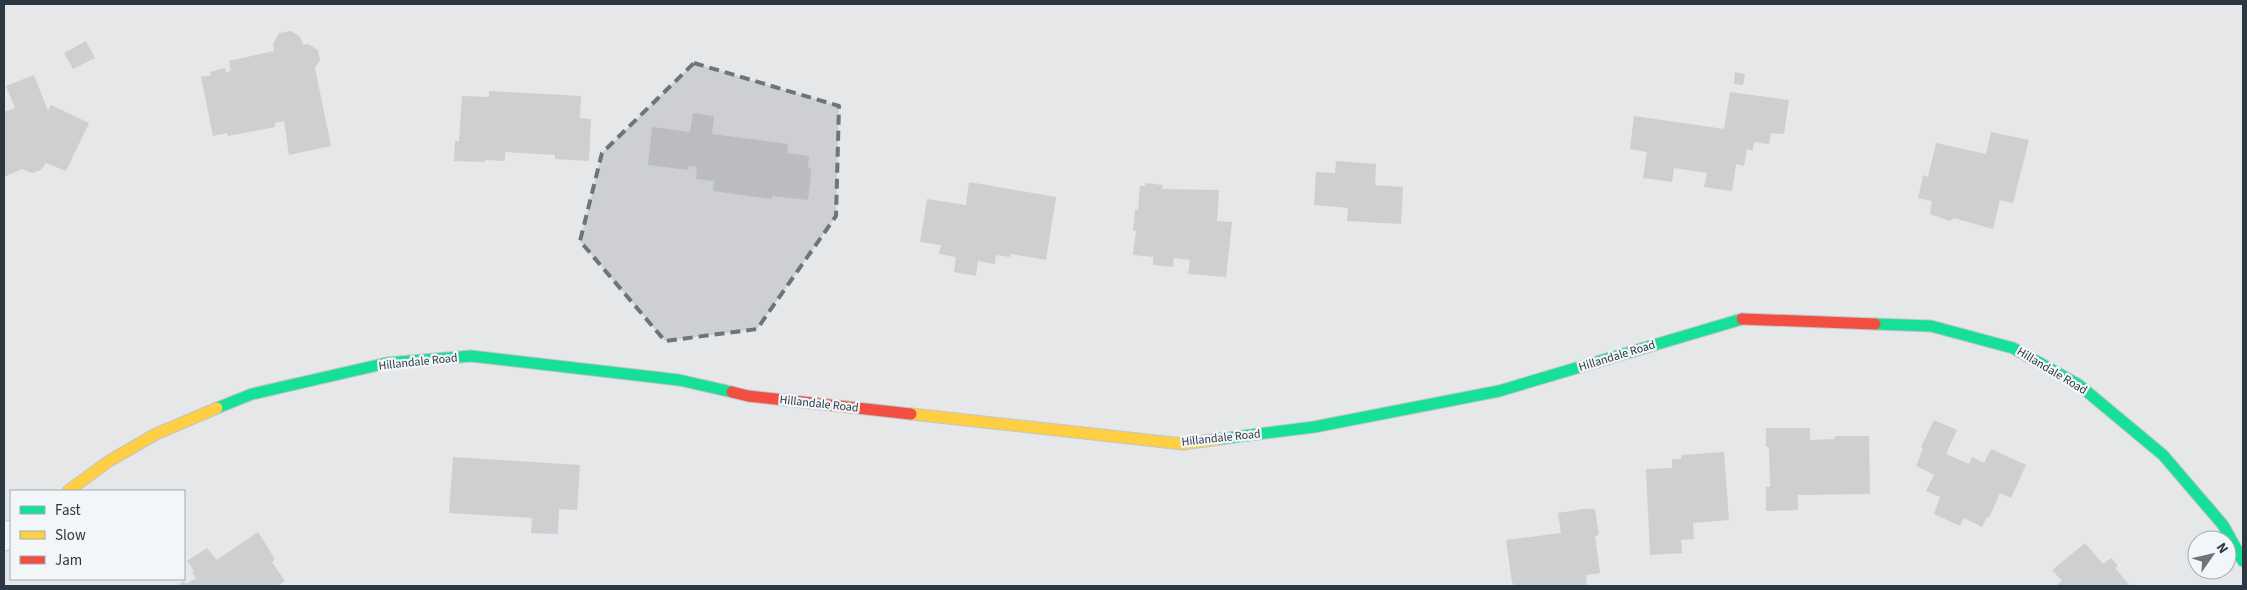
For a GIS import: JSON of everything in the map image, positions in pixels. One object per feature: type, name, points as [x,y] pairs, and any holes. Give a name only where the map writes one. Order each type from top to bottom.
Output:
[{"type":"street","name":"Hillandale Road","points":[[69,490],[110,461],[156,434],[252,394],[387,363],[471,356],[680,380],[748,396],[1183,444],[1314,427],[1499,391],[1744,318],[1932,326],[2013,348],[2079,385],[2163,455],[2223,525],[2243,561]]},
{"type":"highlighted area","points":[[694,63],[839,106],[836,216],[757,329],[665,341],[580,241],[602,153]]},
{"type":"building","points":[[291,31],[300,37],[303,45],[308,44],[318,50],[320,60],[315,68],[331,146],[289,155],[284,121],[275,123],[275,127],[228,136],[227,133],[213,136],[201,77],[211,75],[210,72],[225,68],[226,72],[231,71],[229,61],[274,51],[273,44],[279,33]]},
{"type":"building","points":[[86,41],[95,58],[73,69],[64,53]]},
{"type":"building","points":[[1735,72],[1745,74],[1743,85],[1734,84]]},
{"type":"building","points":[[34,75],[48,111],[51,105],[89,123],[66,171],[46,163],[41,170],[32,173],[22,169],[4,177],[4,112],[15,108],[6,86]]},
{"type":"building","points":[[489,91],[581,96],[580,118],[591,119],[589,161],[555,159],[555,155],[505,152],[505,161],[454,161],[455,141],[459,141],[462,96],[489,97]]},
{"type":"building","points":[[1730,92],[1789,100],[1784,134],[1771,133],[1769,144],[1754,142],[1753,151],[1747,149],[1744,166],[1736,164],[1732,191],[1704,187],[1707,173],[1674,168],[1672,182],[1643,178],[1647,152],[1630,149],[1634,116],[1724,129]]},
{"type":"building","points":[[693,113],[714,116],[712,134],[788,144],[787,153],[809,156],[808,168],[811,169],[811,176],[808,200],[772,196],[772,199],[713,191],[714,181],[696,179],[697,167],[689,166],[688,170],[648,165],[652,127],[690,132]]},
{"type":"building","points":[[1991,132],[2029,140],[2013,203],[2000,200],[1993,229],[1954,218],[1950,221],[1930,214],[1932,201],[1918,198],[1923,175],[1928,177],[1936,143],[1986,154]]},
{"type":"building","points":[[1336,161],[1376,164],[1375,185],[1403,187],[1401,224],[1347,221],[1348,208],[1314,205],[1316,172],[1335,173]]},
{"type":"building","points":[[969,182],[1056,197],[1046,260],[1011,254],[1010,257],[996,255],[995,264],[978,261],[976,276],[954,272],[956,257],[939,254],[941,245],[920,242],[927,199],[966,205]]},
{"type":"building","points":[[1145,183],[1163,185],[1162,189],[1219,190],[1217,221],[1232,222],[1226,277],[1188,274],[1190,260],[1174,258],[1173,267],[1153,265],[1153,257],[1133,255],[1136,231],[1133,231],[1135,210],[1138,210],[1140,186],[1145,186]]},
{"type":"building","points":[[1934,420],[1957,430],[1946,454],[1969,464],[1972,457],[1984,463],[1991,449],[2026,465],[2011,498],[2000,493],[1989,518],[1987,517],[1982,527],[1964,518],[1960,526],[1934,514],[1940,497],[1926,491],[1934,475],[1916,466],[1923,449],[1921,447]]},
{"type":"building","points":[[1766,428],[1810,428],[1810,440],[1835,439],[1835,436],[1869,436],[1870,494],[1798,495],[1798,510],[1766,511],[1766,487],[1770,487],[1769,447],[1766,447]]},
{"type":"building","points":[[1724,452],[1729,520],[1693,523],[1694,539],[1681,540],[1682,553],[1650,555],[1646,469],[1672,468],[1672,459],[1681,459],[1682,455]]},
{"type":"building","points":[[453,457],[580,465],[577,510],[559,509],[558,534],[531,533],[532,518],[449,513]]},
{"type":"building","points":[[1595,509],[1599,535],[1595,536],[1600,573],[1586,575],[1587,586],[1514,586],[1506,540],[1561,533],[1558,513]]},
{"type":"building","points":[[258,532],[275,559],[272,562],[285,581],[277,586],[177,586],[184,581],[186,584],[196,578],[192,572],[194,571],[187,561],[207,548],[217,560]]},
{"type":"building","points":[[2085,543],[2103,564],[2111,558],[2118,566],[2115,568],[2130,586],[2056,586],[2062,581],[2052,570]]},
{"type":"traffic: fast","points":[[1219,439],[1314,427],[1499,391],[1742,319]]},
{"type":"traffic: fast","points":[[1875,324],[1931,326],[2013,348],[2079,385],[2163,455],[2223,525],[2243,561]]},
{"type":"traffic: fast","points":[[217,408],[252,394],[387,363],[471,356],[679,380],[732,392]]},
{"type":"traffic: slow","points":[[69,490],[109,461],[156,434],[217,408]]},
{"type":"traffic: slow","points":[[911,414],[1183,444],[1219,439]]},
{"type":"traffic: jam","points":[[1742,319],[1875,324]]},
{"type":"traffic: jam","points":[[732,392],[748,396],[911,414]]}]
